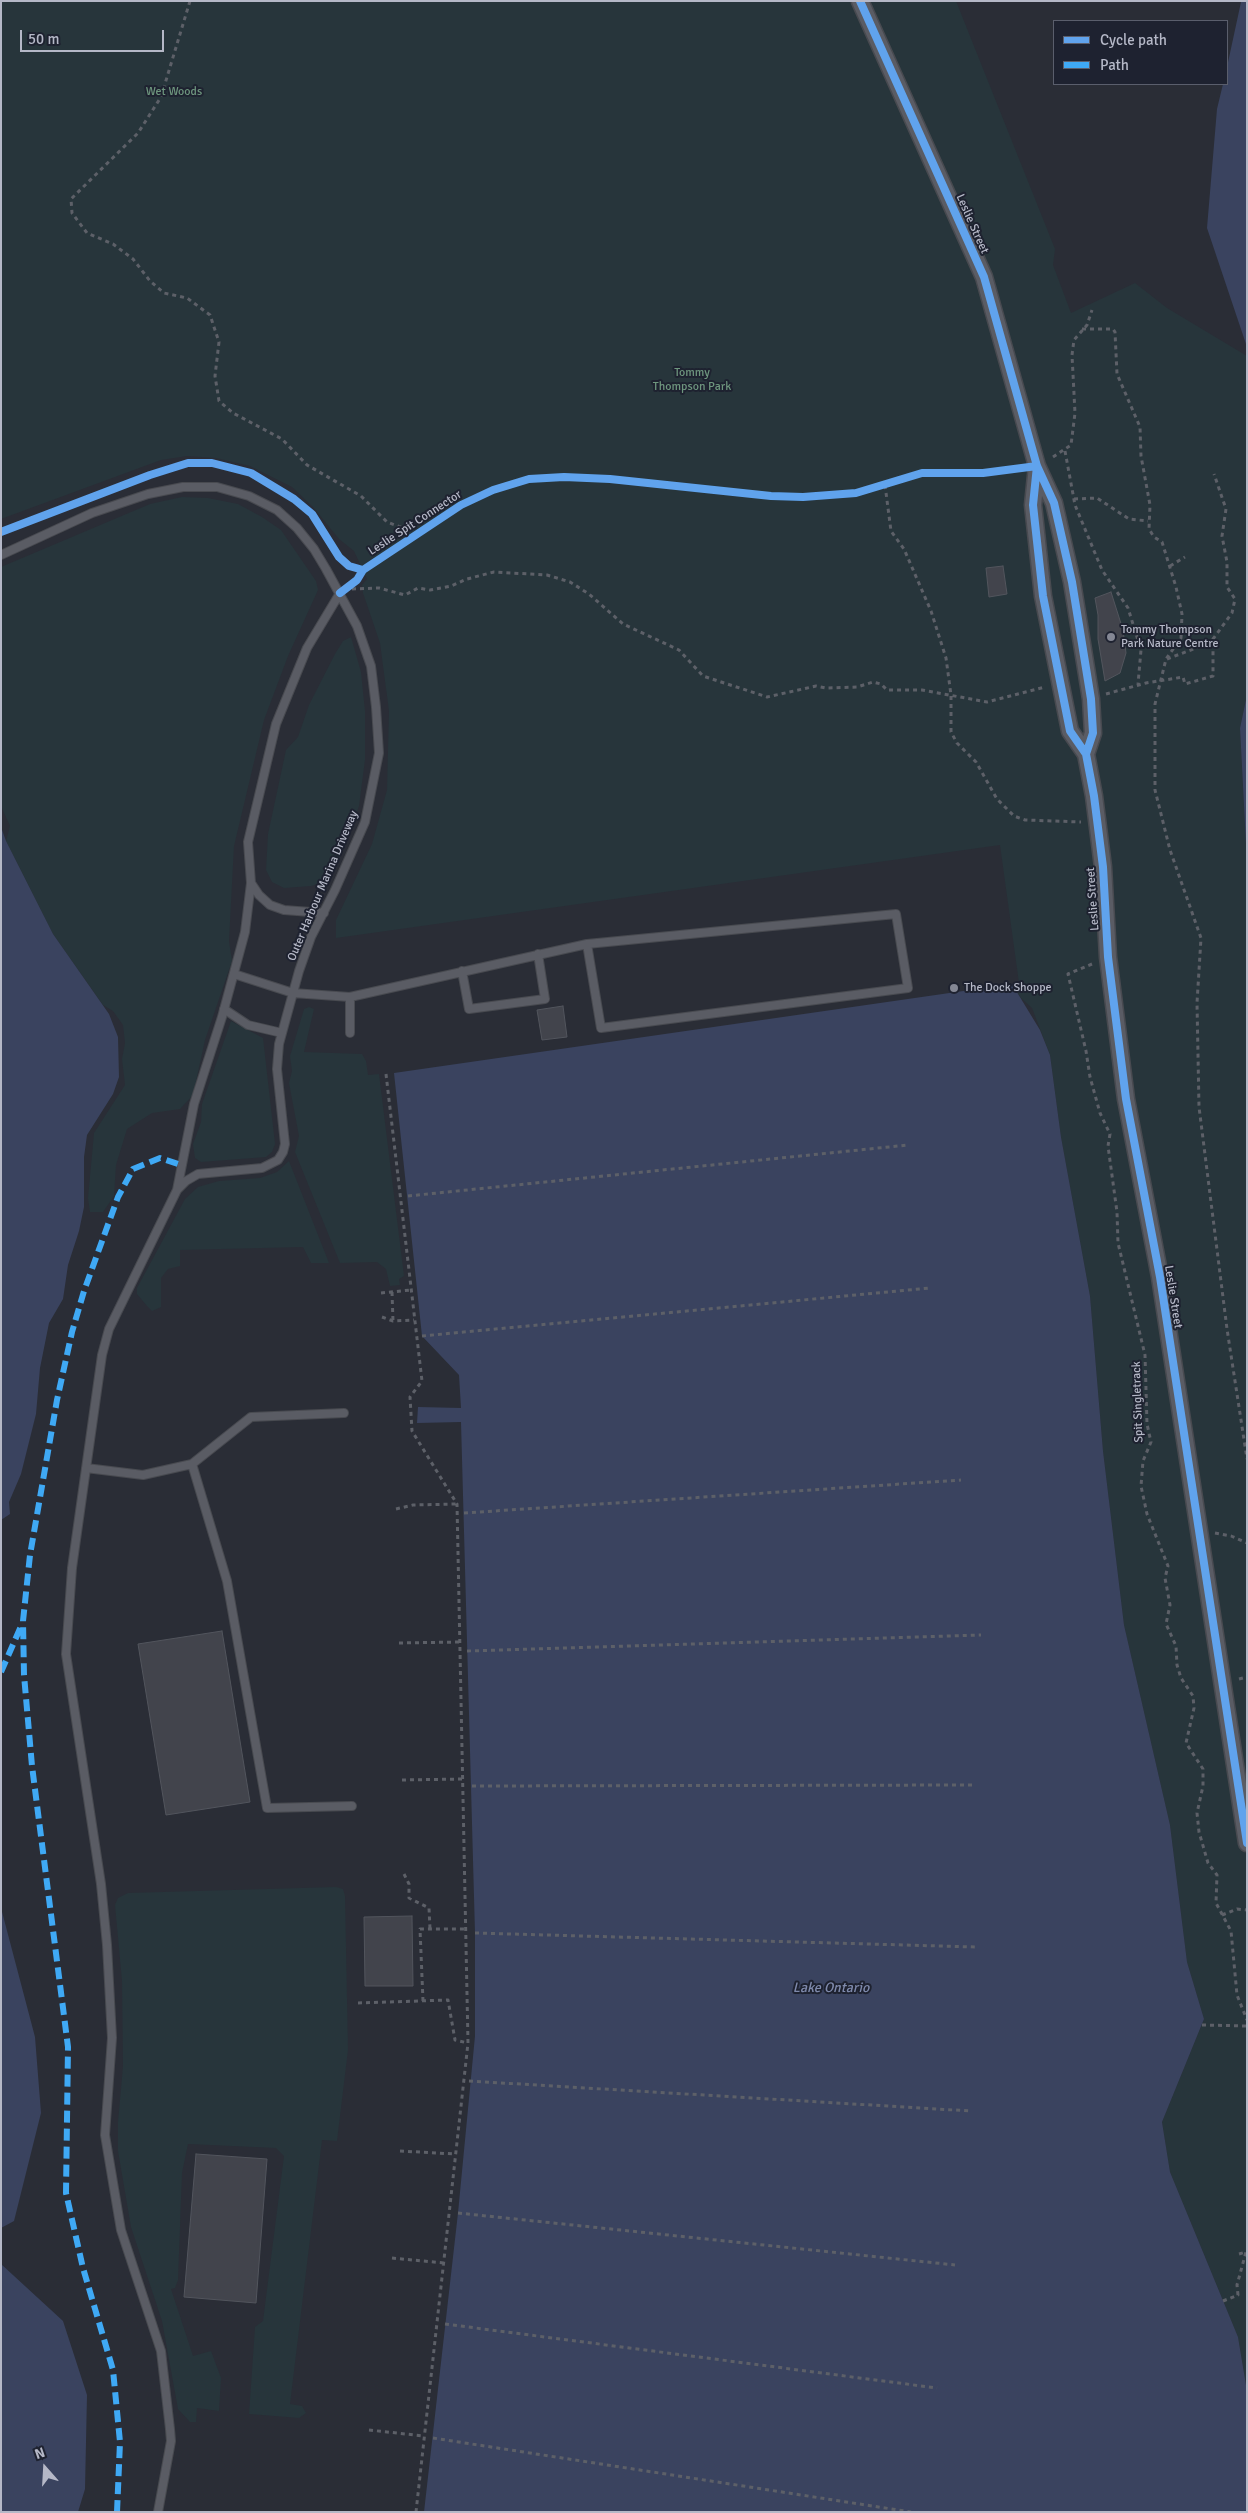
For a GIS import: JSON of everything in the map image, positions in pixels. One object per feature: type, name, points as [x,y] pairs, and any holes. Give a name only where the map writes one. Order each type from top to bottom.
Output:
[{"type":"street","name":"Leslie Street","points":[[860,1],[984,277],[1037,466],[1054,503],[1072,582],[1091,699],[1093,733],[1086,754]]},
{"type":"street","name":"Leslie Street","points":[[1037,466],[1033,506],[1043,596],[1070,731],[1086,754],[1103,867],[1108,957],[1126,1099],[1160,1277],[1247,1842]]},
{"type":"lane","name":"Outer Harbour Marina Driveway","points":[[1,555],[92,513],[148,494],[183,487],[217,487],[249,496],[277,510],[297,528],[314,549],[343,591],[358,626],[371,666],[379,753],[365,822],[324,913],[311,937],[282,1033],[277,1070],[285,1144],[278,1160],[262,1168],[198,1174],[186,1181],[177,1190]]},
{"type":"lane","points":[[158,2512],[171,2441],[161,2351],[121,2230],[104,2135],[112,2038],[107,1946],[101,1884],[66,1654],[72,1568],[102,1355],[110,1329],[177,1190],[194,1104],[224,1010],[245,932],[251,882],[248,842],[276,724],[307,648],[343,591]]},
{"type":"lane","points":[[251,882],[258,895],[270,905],[284,910],[324,913]]},
{"type":"lane","points":[[234,974],[293,993],[350,997],[587,944],[896,914],[908,988],[601,1028],[587,944]]},
{"type":"lane","points":[[462,971],[469,1009],[545,1000],[538,954]]},
{"type":"lane","points":[[350,997],[350,1033]]},
{"type":"lane","points":[[224,1010],[248,1025],[282,1033]]},
{"type":"lane","points":[[86,1468],[143,1475],[192,1464],[251,1417],[344,1413]]},
{"type":"lane","points":[[192,1464],[227,1581],[267,1808],[352,1806]]},
{"type":"path","points":[[190,1],[161,96],[138,133],[71,199],[72,212],[88,233],[113,244],[133,259],[150,281],[164,293],[187,298],[210,315],[219,342],[215,376],[219,402],[233,413],[282,439],[307,465],[361,496],[387,522],[403,528],[413,536]]},
{"type":"path","points":[[1037,466],[1071,445],[1075,412],[1072,355],[1074,340],[1091,318],[1092,310]]},
{"type":"path","points":[[1082,329],[1112,330],[1115,332],[1117,374],[1140,427],[1141,456],[1150,505],[1149,529],[1162,542],[1182,614],[1181,638],[1166,659],[1155,707],[1155,790],[1170,850],[1201,938],[1197,1003],[1199,1107],[1227,1329],[1247,1459]]},
{"type":"path","points":[[1065,450],[1074,499],[1102,570],[1128,608],[1141,650],[1138,684]]},
{"type":"path","points":[[1091,699],[1138,684],[1183,676],[1185,684],[1213,676],[1215,667],[1212,657],[1213,641],[1216,632],[1232,613],[1235,599],[1227,587],[1227,562],[1222,536],[1226,509],[1214,474]]},
{"type":"path","points":[[873,489],[889,484],[887,510],[891,531],[904,549],[931,612],[946,658],[952,695],[951,732],[957,743],[976,762],[997,799],[1014,816],[1026,820],[1097,822]]},
{"type":"path","points":[[1074,499],[1097,498],[1115,508],[1129,519],[1148,521]]},
{"type":"path","points":[[1170,566],[1184,557]]},
{"type":"path","points":[[343,591],[379,588],[405,594],[418,588],[430,590],[451,586],[467,579],[494,572],[547,574],[570,582],[589,594],[623,624],[679,650],[703,676],[767,697],[816,686],[826,688],[857,687],[873,682],[881,684],[887,690],[922,690],[987,702],[1061,683]]},
{"type":"path","points":[[343,591],[357,580]]},
{"type":"path","points":[[1166,659],[1213,641]]},
{"type":"path","points":[[386,1074],[422,1382],[410,1397],[412,1431],[458,1504],[468,2043],[416,2512]]},
{"type":"path","points":[[408,1196],[908,1145]]},
{"type":"path","points":[[422,1336],[930,1288]]},
{"type":"path","points":[[381,1293],[411,1290]]},
{"type":"path","points":[[392,1292],[393,1321]]},
{"type":"path","points":[[382,1318],[393,1321],[414,1320]]},
{"type":"path","points":[[464,1513],[961,1480]]},
{"type":"path","points":[[396,1509],[413,1505],[458,1504]]},
{"type":"path","points":[[1200,1534],[1226,1534],[1247,1543]]},
{"type":"path","points":[[467,1651],[981,1635]]},
{"type":"path","points":[[399,1643],[460,1642]]},
{"type":"path","points":[[402,1780],[463,1779]]},
{"type":"path","points":[[472,1786],[973,1786]]},
{"type":"path","points":[[404,1874],[409,1884],[409,1898],[429,1908],[430,1929]]},
{"type":"path","points":[[1222,1916],[1237,1909],[1247,1910]]},
{"type":"path","points":[[424,2001],[420,1930],[466,1929]]},
{"type":"path","points":[[475,1933],[976,1947]]},
{"type":"path","points":[[358,2003],[448,2000],[455,2040],[468,2043]]},
{"type":"path","points":[[1202,2025],[1247,2026]]},
{"type":"path","points":[[469,2081],[971,2111]]},
{"type":"path","points":[[400,2151],[456,2154]]},
{"type":"path","points":[[458,2213],[955,2265]]},
{"type":"path","points":[[1223,2301],[1238,2295],[1238,2284],[1247,2253],[1239,2254]]},
{"type":"path","points":[[392,2258],[444,2263]]},
{"type":"path","points":[[445,2324],[937,2388]]},
{"type":"path","points":[[369,2430],[424,2436]]},
{"type":"path","points":[[433,2438],[911,2512]]},
{"type":"green space","name":"Tommy Thompson Park","points":[[1,1],[956,1],[1055,249],[1053,265],[1071,313],[1135,283],[1167,308],[1247,356],[1247,695],[1240,728],[1247,864],[1247,2391],[1238,2337],[1170,2172],[1162,2122],[1204,2019],[1187,1962],[1170,1825],[1124,1625],[1103,1451],[1090,1296],[1061,1137],[1050,1055],[1032,1008],[1021,998],[1012,984],[1019,983],[1000,845],[336,938],[336,920],[372,844],[387,790],[389,711],[380,643],[363,593],[362,585],[367,579],[354,551],[339,539],[313,507],[292,487],[250,466],[216,458],[187,456],[161,460],[1,519]]},
{"type":"green space","points":[[182,497],[208,498],[238,504],[262,517],[281,530],[316,581],[318,590],[288,656],[264,720],[234,846],[229,941],[232,961],[205,1040],[193,1095],[180,1109],[152,1113],[127,1129],[116,1165],[114,1196],[103,1212],[90,1212],[88,1198],[94,1133],[125,1085],[122,1059],[125,1043],[123,1025],[113,1011],[103,1005],[53,934],[6,841],[10,826],[1,806],[1,567],[150,504]]},
{"type":"green space","points":[[351,637],[361,672],[365,711],[365,760],[359,806],[346,844],[327,881],[311,886],[284,888],[272,882],[266,870],[268,834],[286,750],[298,737],[309,705],[335,654],[343,641]]},
{"type":"green space","points":[[309,1007],[314,1009],[304,1052],[362,1054],[366,1061],[368,1075],[379,1074],[404,1276],[399,1279],[400,1285],[390,1286],[386,1269],[377,1262],[340,1263],[295,1152],[299,1136],[289,1083],[292,1071],[290,1056],[304,1009]]},
{"type":"green space","points":[[231,1021],[263,1038],[275,1144],[272,1152],[266,1157],[201,1162],[195,1158],[193,1144],[201,1122],[202,1104]]},
{"type":"green space","points":[[289,1161],[329,1263],[311,1263],[303,1247],[180,1250],[180,1266],[168,1269],[161,1278],[161,1307],[152,1311],[137,1294],[137,1288],[185,1199],[198,1187],[219,1181],[260,1178],[277,1172]]},
{"type":"green space","points":[[336,1887],[343,1889],[345,1896],[348,2050],[337,2141],[322,2140],[290,2404],[302,2406],[306,2413],[299,2418],[249,2414],[255,2327],[263,2321],[284,2156],[276,2148],[188,2144],[182,2173],[178,2280],[175,2288],[171,2289],[193,2356],[211,2351],[221,2378],[219,2411],[197,2408],[196,2422],[190,2422],[178,2409],[162,2321],[131,2227],[118,2151],[118,2122],[123,2066],[122,1981],[115,1905],[118,1898],[128,1893]]},
{"type":"water","points":[[1247,1],[1247,347],[1207,228],[1217,109],[1223,85],[1228,85],[1228,62],[1241,2]]},
{"type":"water","points":[[1247,695],[1247,864],[1240,728]]},
{"type":"water","points":[[1,827],[6,841],[53,934],[109,1014],[118,1037],[119,1077],[113,1094],[87,1135],[84,1157],[84,1207],[79,1231],[68,1265],[63,1299],[49,1323],[40,1368],[36,1414],[21,1474],[9,1502],[10,1514],[1,1520]]},
{"type":"water","name":"Lake Ontario","points":[[1012,984],[1040,1030],[1050,1055],[1061,1137],[1090,1296],[1103,1451],[1124,1625],[1170,1825],[1187,1962],[1204,2019],[1162,2122],[1170,2172],[1238,2337],[1247,2391],[1247,2512],[424,2512],[458,2213],[475,2036],[475,1933],[461,1422],[417,1423],[418,1407],[461,1408],[459,1375],[422,1336],[394,1073]]},
{"type":"water","points":[[1,1908],[35,2037],[41,2113],[14,2221],[1,2228]]},
{"type":"water","points":[[1,2264],[63,2321],[87,2395],[85,2489],[78,2512],[1,2512]]},
{"type":"building","points":[[1003,566],[1007,594],[989,597],[986,568]]},
{"type":"building","name":"Tommy Thompson Park Nature Centre","points":[[1111,592],[1123,630],[1126,653],[1120,673],[1105,681],[1098,639],[1098,615],[1095,598]]},
{"type":"building","points":[[563,1006],[567,1037],[542,1040],[537,1010]]},
{"type":"building","points":[[222,1631],[250,1802],[166,1815],[138,1644]]},
{"type":"building","points":[[412,1916],[413,1986],[365,1986],[364,1917]]},
{"type":"building","points":[[196,2154],[267,2159],[256,2303],[184,2297]]},
{"type":"marked path","points":[[117,2512],[120,2442],[113,2370],[83,2268],[66,2193],[68,2047],[32,1766],[24,1675],[23,1621],[30,1555],[57,1400],[72,1332],[84,1291],[118,1197],[133,1169],[160,1158],[181,1165]]},
{"type":"marked path","points":[[1,1672],[22,1624]]},
{"type":"cycle path","points":[[860,1],[984,277],[1037,466],[1054,503],[1072,582],[1091,699],[1093,733],[1086,754]]},
{"type":"cycle path","points":[[1,532],[150,475],[188,463],[212,463],[251,473],[294,499],[312,514],[339,557],[349,566],[363,570]]},
{"type":"cycle path","points":[[1037,466],[1033,505],[1043,596],[1070,731],[1086,754],[1094,796],[1103,867],[1108,957],[1126,1099],[1160,1277],[1247,1843]]},
{"type":"cycle path","name":"Leslie Spit Connector","points":[[340,593],[357,580],[363,570],[461,505],[493,490],[529,479],[564,477],[610,479],[771,496],[803,497],[856,493],[922,473],[983,473],[1037,466]]},
{"type":"place","name":"Tommy Thompson Park Nature Centre","points":[[1111,637]]},
{"type":"place","name":"The Dock Shoppe","points":[[954,988]]},
{"type":"park label","name":"Wet Woods","points":[[174,92]]}]
